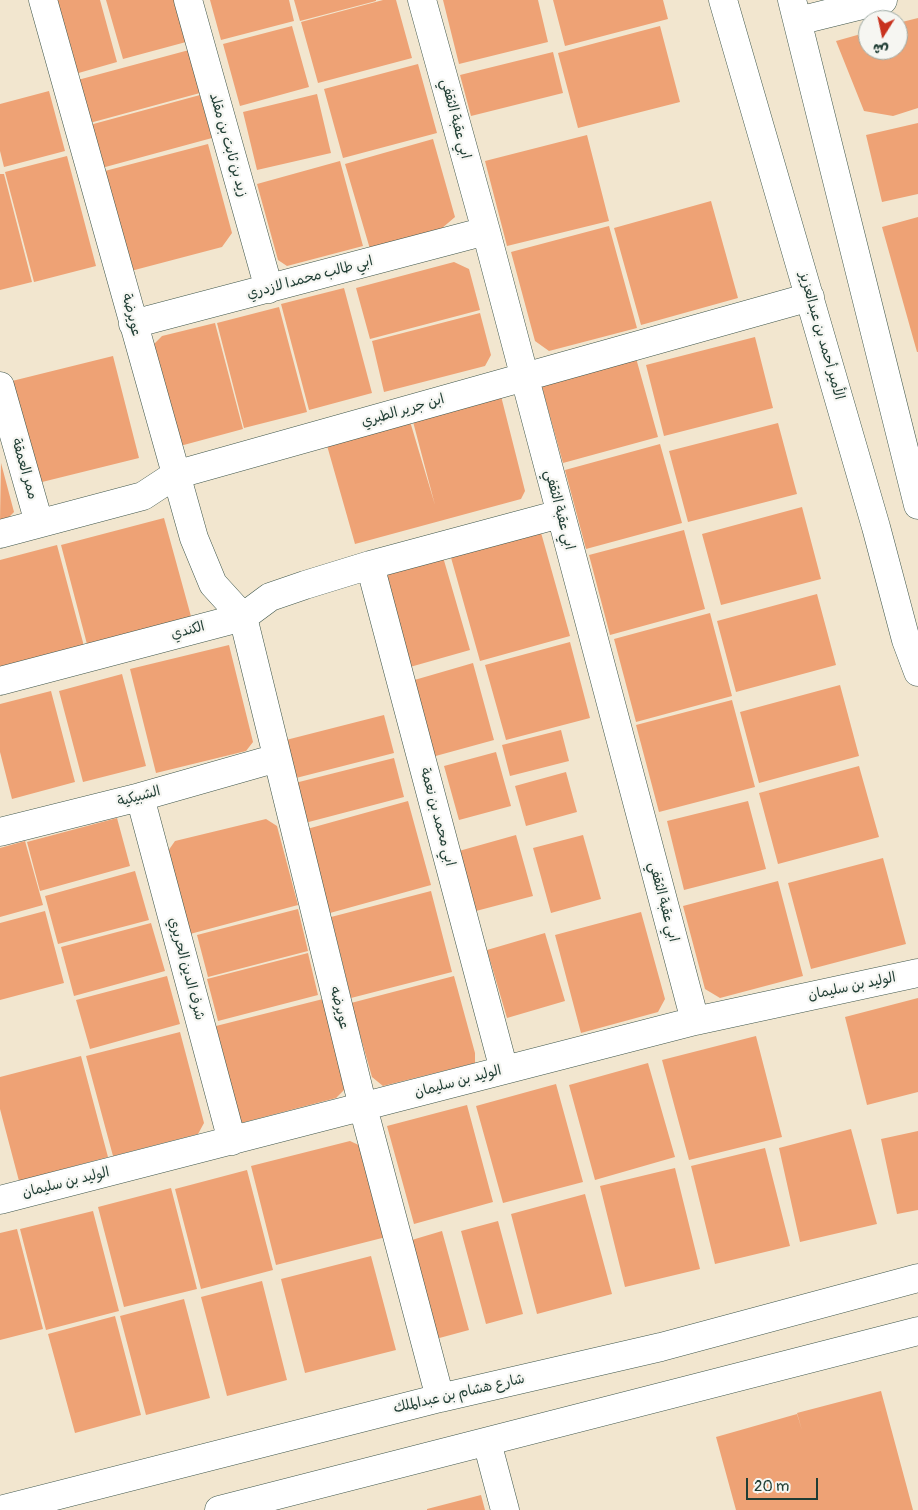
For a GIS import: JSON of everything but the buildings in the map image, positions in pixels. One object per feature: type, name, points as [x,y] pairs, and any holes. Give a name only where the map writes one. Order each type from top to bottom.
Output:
[{"type":"street","name":"عويرضة","points":[[43,0],[194,538],[213,584],[243,616]]},
{"type":"street","name":"زيد بن ثابت بن مقلد","points":[[188,0],[269,289]]},
{"type":"street","name":"ابي عقبة الثقفي","points":[[422,0],[486,231],[695,1021]]},
{"type":"street","name":"الأمير أحمد بن عبدالعزيز","points":[[723,0],[810,297],[906,640],[918,672]]},
{"type":"street","points":[[883,0],[795,10],[916,502]]},
{"type":"street","name":"ابي طالب محمدا لازدري","points":[[133,324],[486,231]]},
{"type":"street","name":"ابن جرير الطبري","points":[[0,534],[143,496],[175,475],[810,297]]},
{"type":"street","name":"ممر العمقة","points":[[0,386],[39,523]]},
{"type":"street","name":"الكندي","points":[[0,681],[243,616],[270,597],[370,565],[560,514]]},
{"type":"street","name":"ابي محمد بن نعمة","points":[[370,565],[504,1070]]},
{"type":"street","name":"عويرضه","points":[[243,616],[363,1107],[440,1398]]},
{"type":"street","name":"الشبيكية","points":[[0,832],[140,797],[277,758]]},
{"type":"street","name":"شرف الدين الحريري","points":[[140,797],[232,1141]]},
{"type":"street","name":"الوليد بن سليمان","points":[[0,1200],[695,1021],[918,973]]},
{"type":"street","name":"شارع هشام بن عبدالملك","points":[[0,1510],[440,1398],[661,1347],[912,1276]]},
{"type":"street","points":[[219,1510],[918,1331]]},
{"type":"street","points":[[487,1442],[506,1510]]}]
